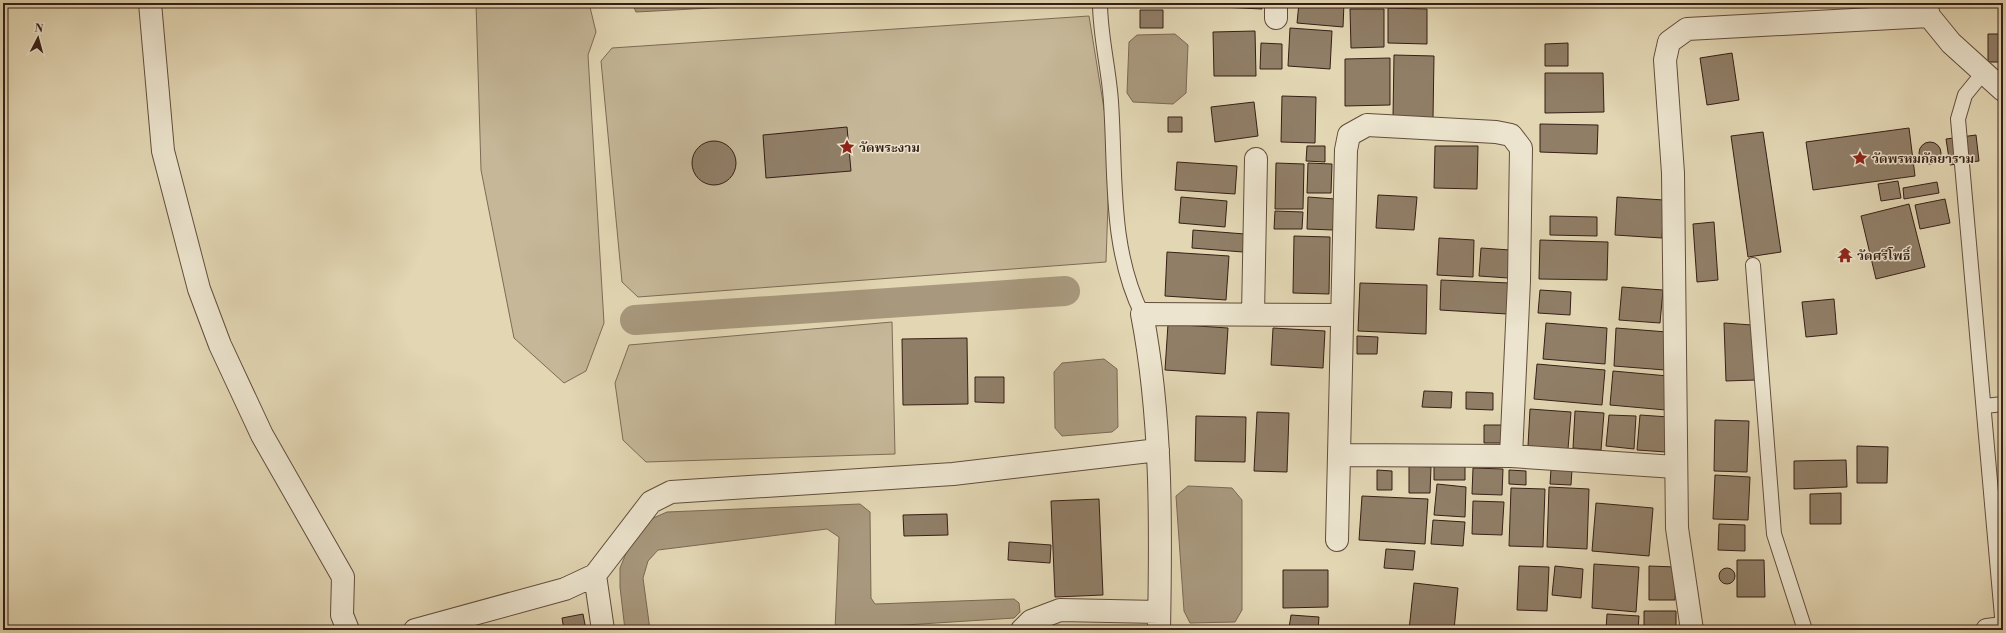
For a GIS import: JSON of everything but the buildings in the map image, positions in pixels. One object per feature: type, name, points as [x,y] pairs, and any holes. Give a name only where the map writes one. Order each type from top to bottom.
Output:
[{"type":"street","points":[[150,3],[163,151],[199,289],[220,345],[262,435],[344,577],[342,615],[348,630]]},
{"type":"street","points":[[1692,630],[1678,528],[1673,173],[1665,60],[1669,42],[1687,29],[1927,9],[1951,43],[1983,74],[2003,90]]},
{"type":"street","points":[[1337,540],[1346,150],[1349,135],[1367,125],[1496,132],[1511,135],[1521,148],[1519,281],[1511,456]]},
{"type":"street","points":[[1253,314],[1256,159]]},
{"type":"street","points":[[1022,630],[1031,621],[1060,610],[1159,621],[1161,536],[1158,450],[1148,348],[1142,314],[1342,315]]},
{"type":"street","points":[[414,630],[565,590],[595,575],[651,502],[670,492],[953,474],[1158,450]]},
{"type":"street","points":[[1339,455],[1511,456],[1676,467]]},
{"type":"street","points":[[595,575],[603,630]]},
{"type":"street","points":[[1987,630],[2003,628]]},
{"type":"lane","points":[[1100,3],[1111,102],[1118,240],[1131,292],[1142,314]]},
{"type":"lane","points":[[1983,74],[1965,94],[1958,119],[1985,406],[2003,628]]},
{"type":"lane","points":[[1753,265],[1774,534],[1805,630]]},
{"type":"lane","points":[[1985,406],[2003,404]]},
{"type":"shaded area","points":[[476,3],[589,3],[596,32],[588,55],[604,323],[586,371],[564,383],[514,338],[481,170]]},
{"type":"shaded area","points":[[632,3],[806,3],[636,12]]},
{"type":"shaded area","points":[[1089,16],[1110,146],[1106,262],[638,297],[622,282],[601,61],[612,48]]},
{"type":"shaded area","points":[[1175,34],[1188,45],[1186,93],[1173,104],[1133,102],[1127,93],[1129,42],[1137,35]]},
{"type":"shaded area","points":[[892,322],[895,454],[646,462],[623,440],[615,383],[629,345]]},
{"type":"shaded area","points":[[1104,359],[1117,369],[1118,427],[1112,432],[1062,436],[1055,428],[1054,372],[1062,363]]},
{"type":"shaded area","points":[[1188,486],[1232,488],[1242,500],[1242,610],[1235,622],[1190,623],[1184,611],[1176,496]]},
{"type":"shaded area","points":[[860,504],[870,512],[871,598],[875,604],[1014,599],[1019,603],[1020,612],[1014,618],[874,627],[870,630],[835,630],[839,537],[827,529],[658,550],[648,561],[643,578],[650,630],[625,630],[620,587],[620,568],[631,541],[651,519],[667,512]]},
{"type":"waterway","points":[[635,320],[1065,291]]},
{"type":"place","name":"วัดพระงาม","points":[[847,147]]},
{"type":"place","name":"วัดพรหมกัลยาราม","points":[[1860,158]]},
{"type":"place","name":"วัดศรีโพธิ์","points":[[1845,255]]}]
